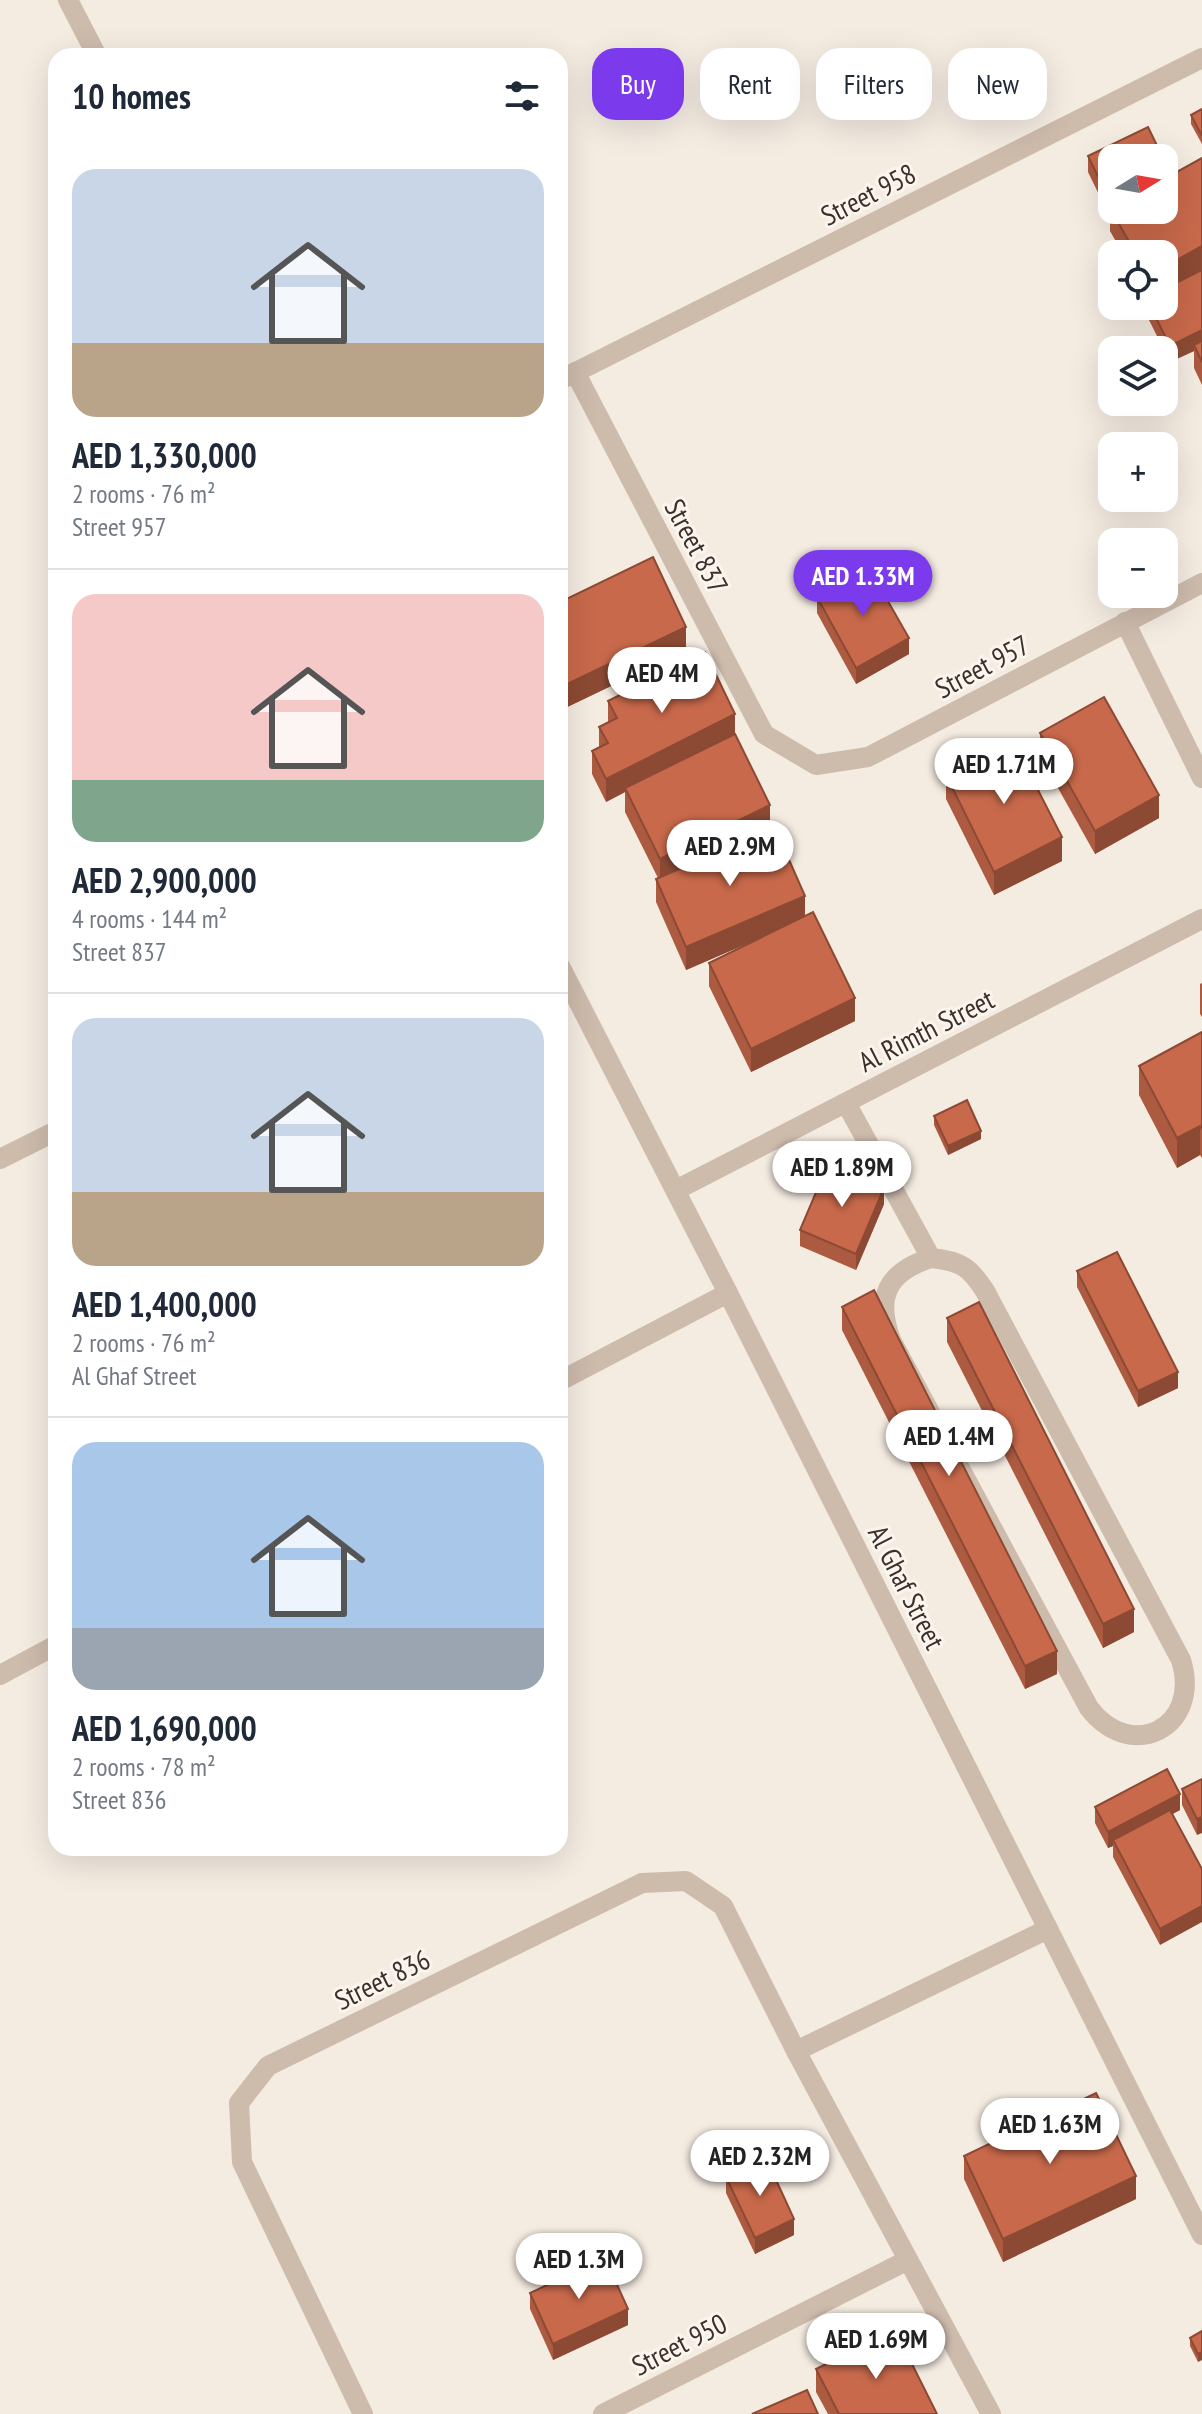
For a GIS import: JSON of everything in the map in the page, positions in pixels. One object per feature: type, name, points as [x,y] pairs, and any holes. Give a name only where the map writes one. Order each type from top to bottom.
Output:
[{"type":"street","points":[[68,0],[93,48]]},
{"type":"street","name":"Street 958","points":[[568,376],[1202,58]]},
{"type":"street","name":"Street 837","points":[[568,376],[764,734],[816,765]]},
{"type":"street","name":"Street 957","points":[[816,765],[868,757],[1202,583]]},
{"type":"street","points":[[1125,622],[1202,778]]},
{"type":"street","name":"Al Rimth Street","points":[[676,1190],[1202,919]]},
{"type":"street","name":"Al Ghaf Street","points":[[568,981],[1202,2235]]},
{"type":"street","points":[[846,1103],[931,1258]]},
{"type":"street","points":[[0,1159],[48,1135]]},
{"type":"street","points":[[931,1258],[953,1260],[973,1272],[985,1291],[1181,1660],[1185,1673],[1185,1699],[1172,1723],[1163,1729],[1150,1734],[1122,1734],[1098,1719],[1089,1708],[891,1340],[883,1319],[884,1298],[893,1278],[910,1264],[931,1258]]},
{"type":"street","points":[[568,1377],[728,1293]]},
{"type":"street","points":[[0,1675],[48,1649]]},
{"type":"street","name":"Street 836","points":[[363,2414],[242,2162],[239,2103],[268,2066],[642,1883],[686,1881],[723,1906],[796,2051],[991,2414]]},
{"type":"street","points":[[796,2051],[1048,1929]]},
{"type":"street","name":"Street 950","points":[[603,2414],[908,2260]]},
{"type":"building","points":[[1202,109],[1202,136],[1191,115]]},
{"type":"building","points":[[1148,127],[1156,144],[1113,144]]},
{"type":"building","points":[[1098,151],[1098,176],[1088,156]]},
{"type":"building","points":[[1202,158],[1202,246],[1178,259],[1178,240],[1128,240],[1119,224],[1178,224],[1178,171]]},
{"type":"building","points":[[1202,270],[1202,330],[1178,342],[1178,336],[1165,336],[1157,320],[1178,320],[1178,282]]},
{"type":"building","points":[[1202,341],[1202,362],[1194,345]]},
{"type":"building","points":[[653,557],[686,627],[568,684],[568,598]]},
{"type":"building","points":[[869,568],[909,638],[856,668],[817,597]]},
{"type":"building","points":[[705,652],[735,714],[606,779],[592,751],[608,743],[599,727],[617,718],[608,701]]},
{"type":"building","points":[[1104,697],[1159,795],[1095,831],[1040,733]]},
{"type":"building","points":[[735,734],[770,805],[660,859],[625,788]]},
{"type":"building","points":[[1013,741],[1062,837],[994,872],[946,775]]},
{"type":"building","points":[[775,828],[805,896],[686,947],[656,879]]},
{"type":"building","points":[[813,912],[855,998],[751,1049],[709,963]]},
{"type":"building","points":[[1202,1032],[1202,1129],[1200,1126],[1177,1138],[1139,1066]]},
{"type":"building","points":[[967,1100],[981,1131],[948,1146],[934,1116]]},
{"type":"building","points":[[828,1164],[884,1188],[856,1254],[800,1230]]},
{"type":"building","points":[[1117,1252],[1178,1372],[1138,1391],[1077,1271]]},
{"type":"building","points":[[874,1290],[1057,1651],[1025,1666],[842,1307]]},
{"type":"building","points":[[979,1302],[1134,1609],[1103,1624],[947,1318]]},
{"type":"building","points":[[1167,1769],[1180,1794],[1108,1832],[1095,1807]]},
{"type":"building","points":[[1202,1779],[1202,1817],[1197,1819],[1182,1789]]},
{"type":"building","points":[[1170,1810],[1202,1869],[1202,1906],[1160,1929],[1113,1840]]},
{"type":"building","points":[[1096,2093],[1136,2176],[1003,2239],[964,2156]]},
{"type":"building","points":[[766,2158],[794,2219],[755,2238],[726,2177]]},
{"type":"building","points":[[605,2258],[628,2309],[553,2344],[530,2293]]},
{"type":"building","points":[[895,2330],[937,2414],[839,2414],[816,2369]]},
{"type":"building","points":[[1202,2331],[1202,2352],[1198,2354],[1190,2338]]},
{"type":"building","points":[[807,2390],[818,2414],[752,2414]]}]
